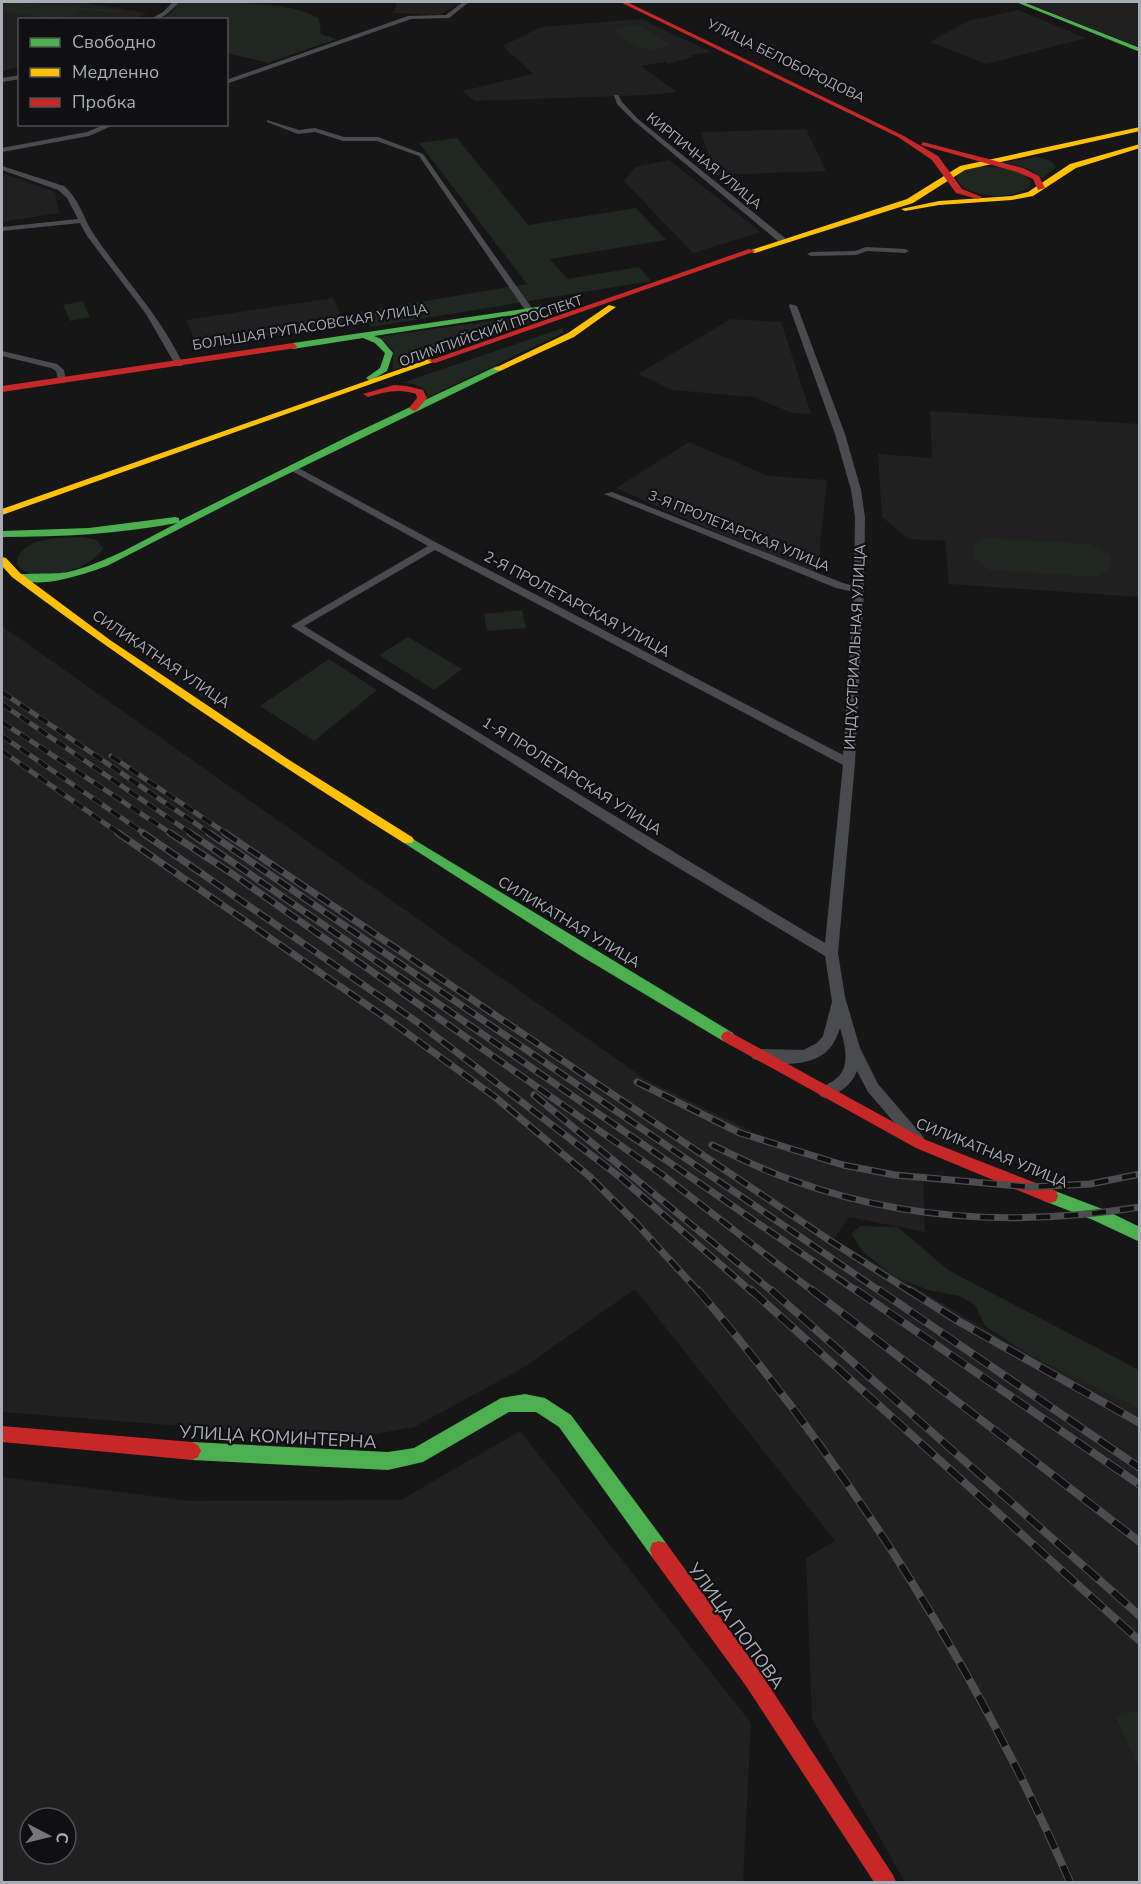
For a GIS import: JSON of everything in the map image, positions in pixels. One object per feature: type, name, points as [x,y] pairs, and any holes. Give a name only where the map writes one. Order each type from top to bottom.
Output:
[{"type":"main road","name":"УЛИЦА БЕЛОБОРОДОВА","points":[[623,2],[900,136]]},
{"type":"main road","points":[[1019,2],[1140,50]]},
{"type":"main road","name":"ОЛИМПИЙСКИЙ ПРОСПЕКТ","points":[[2,521],[12,511],[350,393],[623,294],[782,240],[910,201],[963,168],[1140,129]]},
{"type":"main road","points":[[900,136],[1030,174],[1040,183],[1041,188]]},
{"type":"main road","points":[[900,136],[935,158],[948,176]]},
{"type":"main road","name":"ОЛИМПИЙСКИЙ ПРОСПЕКТ","points":[[350,393],[612,307],[736,262],[907,209],[939,203],[1022,196],[1041,188],[1060,173],[1086,161],[1140,146]]},
{"type":"main road","points":[[1059,148],[1053,153],[1059,159],[1086,161]]},
{"type":"main road","name":"ОЛИМПИЙСКИЙ ПРОСПЕКТ","points":[[948,176],[959,191],[977,197],[997,199]]},
{"type":"main road","name":"БОЛЬШАЯ РУПАСОВСКАЯ УЛИЦА","points":[[2,389],[530,311],[623,294]]},
{"type":"main road","points":[[42,535],[16,549],[8,566],[44,580],[70,576],[174,530],[292,468],[571,334],[612,307]]},
{"type":"main road","points":[[350,393],[384,369],[387,363],[389,353],[387,349],[378,341],[366,336]]},
{"type":"main road","points":[[350,393],[412,388],[422,395],[421,403],[414,408]]},
{"type":"main road","points":[[2,534],[42,535],[152,526],[214,507]]},
{"type":"main road","points":[[77,532],[104,535],[112,541],[111,555],[99,564]]},
{"type":"main road","name":"СИЛИКАТНАЯ УЛИЦА","points":[[8,566],[53,604],[282,761],[395,834],[758,1055],[921,1144],[1080,1207],[1140,1235]]},
{"type":"main road","points":[[53,604],[51,593],[53,589],[70,576]]},
{"type":"main road","name":"УЛИЦА КОМИНТЕРНА","points":[[2,1434],[185,1451],[388,1461],[417,1456],[507,1404],[525,1402],[539,1404]]},
{"type":"main road","name":"УЛИЦА ПОПОВА","points":[[539,1404],[565,1421],[753,1679],[886,1882]]},
{"type":"street","points":[[156,18],[165,13],[176,2]]},
{"type":"street","points":[[228,81],[410,17],[449,16],[466,2]]},
{"type":"street","points":[[2,80],[18,77]]},
{"type":"street","name":"КИРПИЧНАЯ УЛИЦА","points":[[616,96],[619,103],[636,120],[782,240]]},
{"type":"street","points":[[269,121],[298,132],[315,130],[343,139],[378,139],[421,155],[530,311]]},
{"type":"street","points":[[2,150],[89,134],[109,126]]},
{"type":"street","points":[[2,168],[67,191],[82,221],[161,331],[179,364]]},
{"type":"street","points":[[2,229],[82,221]]},
{"type":"street","points":[[811,254],[856,253],[866,249],[905,251]]},
{"type":"street","name":"ИНДУСТРИАЛЬНАЯ УЛИЦА","points":[[793,306],[840,434],[856,490],[860,517],[859,590],[849,763],[831,953],[838,998],[853,1048],[873,1088],[921,1144]]},
{"type":"street","points":[[2,354],[54,366],[60,370],[62,381]]},
{"type":"street","name":"2-Я ПРОЛЕТАРСКАЯ УЛИЦА","points":[[292,468],[435,546],[849,763]]},
{"type":"street","name":"3-Я ПРОЛЕТАРСКАЯ УЛИЦА","points":[[609,494],[840,586],[859,590]]},
{"type":"street","name":"1-Я ПРОЛЕТАРСКАЯ УЛИЦА","points":[[435,546],[296,626],[480,737],[657,849],[831,953]]},
{"type":"street","name":"ИНДУСТРИАЛЬНАЯ УЛИЦА","points":[[758,1055],[806,1057],[818,1050],[831,1039],[836,1024],[838,998]]},
{"type":"street","name":"ИНДУСТРИАЛЬНАЯ УЛИЦА","points":[[825,1092],[842,1084],[849,1077],[853,1048]]},
{"type":"shaded area","points":[[6,2],[81,2],[147,13],[137,18],[18,18],[18,67],[2,71],[2,4]]},
{"type":"shaded area","points":[[12,2],[76,7],[70,4],[43,2],[64,2],[78,5],[82,8],[121,10],[118,13],[81,10],[73,15],[53,18],[2,12],[2,6]]},
{"type":"shaded area","points":[[179,2],[274,5],[292,8],[319,19],[321,34],[336,39],[268,63],[228,53],[228,18],[162,18],[172,12]]},
{"type":"shaded area","points":[[397,2],[461,2],[440,15],[394,13]]},
{"type":"shaded area","points":[[1026,2],[1139,2],[1139,47],[1034,6]]},
{"type":"shaded area","points":[[1018,10],[1086,38],[986,64],[930,42],[968,21]]},
{"type":"shaded area","points":[[641,19],[711,52],[691,55],[693,57],[668,64],[666,62],[641,66],[677,92],[475,101],[462,91],[533,74],[503,46],[541,27]]},
{"type":"shaded area","points":[[632,25],[643,27],[668,43],[668,46],[653,50],[646,49],[633,44],[614,31]]},
{"type":"shaded area","points":[[806,129],[826,171],[715,175],[701,132]]},
{"type":"shaded area","points":[[457,138],[528,225],[636,208],[666,240],[550,259],[567,279],[639,267],[651,281],[371,327],[358,312],[527,284],[419,143]]},
{"type":"shaded area","points":[[1037,157],[1051,161],[1056,167],[1043,178],[1029,169],[1005,162]]},
{"type":"shaded area","points":[[669,160],[761,232],[693,253],[624,181],[635,167]]},
{"type":"shaded area","points":[[997,167],[1019,172],[1031,181],[1030,186],[1023,191],[1002,196],[969,190],[956,177],[965,169]]},
{"type":"shaded area","points":[[2,173],[55,192],[59,213],[2,222]]},
{"type":"shaded area","points":[[333,298],[346,326],[214,344],[196,342],[186,320]]},
{"type":"shaded area","points":[[83,301],[90,317],[70,321],[63,305]]},
{"type":"shaded area","points":[[540,314],[547,317],[393,370],[393,351],[385,342],[376,337]]},
{"type":"shaded area","points":[[731,319],[781,322],[811,414],[792,413],[753,397],[672,390],[638,374]]},
{"type":"shaded area","points":[[563,328],[563,333],[428,397],[421,387],[402,383]]},
{"type":"shaded area","points":[[930,411],[1139,424],[1139,597],[949,584],[945,541],[909,539],[882,517],[878,454],[932,458]]},
{"type":"shaded area","points":[[689,442],[769,476],[827,480],[817,577],[616,488]]},
{"type":"shaded area","points":[[82,537],[97,540],[103,549],[96,557],[74,570],[48,576],[36,575],[25,571],[17,564],[25,548],[33,543]]},
{"type":"shaded area","points":[[983,538],[1090,544],[1109,554],[1112,568],[1098,577],[989,570],[974,558],[972,547]]},
{"type":"shaded area","points":[[522,610],[526,628],[487,631],[484,614]]},
{"type":"shaded area","points":[[2,626],[645,1079],[757,1134],[840,1162],[923,1178],[925,1232],[849,1217],[834,1239],[1029,1355],[1139,1409],[1139,1709],[1115,1719],[1139,1769],[1139,1882],[905,1882],[812,1719],[806,1558],[835,1541],[635,1289],[523,1368],[414,1427],[348,1439],[2,1412]]},
{"type":"shaded area","points":[[408,637],[462,669],[434,690],[379,655]]},
{"type":"shaded area","points":[[329,659],[377,690],[314,741],[260,706]]},
{"type":"shaded area","points":[[861,1226],[898,1227],[948,1270],[1139,1370],[1139,1409],[1029,1355],[985,1326],[975,1305],[960,1296],[928,1290],[895,1277],[863,1252],[851,1234]]},
{"type":"shaded area","points":[[520,1431],[751,1723],[743,1882],[2,1882],[2,1477],[191,1501],[401,1500]]},
{"type":"shaded area","points":[[1139,1709],[1139,1769],[1115,1718]]},
{"type":"railway","points":[[2,692],[211,834]]},
{"type":"railway","points":[[2,704],[192,834]]},
{"type":"railway","points":[[2,722],[172,834]]},
{"type":"railway","points":[[2,736],[145,834]]},
{"type":"railway","points":[[2,751],[120,834]]},
{"type":"railway","points":[[111,756],[227,834]]},
{"type":"railway","points":[[118,833],[396,1025],[495,1097],[589,1176],[637,1224],[699,1292]]},
{"type":"railway","points":[[143,833],[417,1022],[620,1177],[752,1292]]},
{"type":"railway","points":[[170,833],[234,875],[660,1173],[814,1292]]},
{"type":"railway","points":[[190,833],[858,1292]]},
{"type":"railway","points":[[209,833],[881,1292]]},
{"type":"railway","points":[[225,833],[829,1240],[911,1292]]},
{"type":"railway","points":[[637,1082],[740,1133],[843,1165],[895,1175],[1030,1187],[1090,1184],[1140,1174]]},
{"type":"railway","points":[[534,1095],[773,1292]]},
{"type":"railway","points":[[712,1145],[771,1172],[834,1194],[920,1212],[1008,1218],[1052,1217],[1140,1207]]},
{"type":"railway","points":[[698,1290],[807,1427],[906,1572],[994,1725],[1034,1803],[1070,1882]]},
{"type":"railway","points":[[751,1290],[1140,1641]]},
{"type":"railway","points":[[771,1290],[1140,1616]]},
{"type":"railway","points":[[812,1290],[1140,1542]]},
{"type":"railway","points":[[856,1290],[1140,1485]]},
{"type":"railway","points":[[879,1290],[1140,1468]]},
{"type":"railway","points":[[909,1290],[960,1322],[1140,1423]]},
{"type":"traffic: fast","points":[[1019,2],[1140,50]]},
{"type":"traffic: fast","points":[[293,346],[571,304]]},
{"type":"traffic: fast","points":[[366,336],[378,341],[389,353],[384,369],[370,378]]},
{"type":"traffic: fast","points":[[19,576],[61,577],[103,564],[217,505],[497,369]]},
{"type":"traffic: fast","points":[[2,534],[89,532],[175,520]]},
{"type":"traffic: fast","points":[[408,840],[586,952],[728,1037]]},
{"type":"traffic: fast","points":[[1050,1196],[1099,1215],[1140,1235]]},
{"type":"traffic: fast","points":[[192,1451],[388,1461],[417,1456],[507,1404],[525,1402],[539,1404],[565,1421],[659,1550]]},
{"type":"traffic: slow","points":[[752,251],[910,201],[963,168],[1140,129]]},
{"type":"traffic: slow","points":[[905,209],[939,203],[1012,198],[1030,194],[1073,166],[1140,146]]},
{"type":"traffic: slow","points":[[497,369],[571,335],[612,307]]},
{"type":"traffic: slow","points":[[2,512],[432,361]]},
{"type":"traffic: slow","points":[[2,560],[16,575],[106,642],[282,761],[408,840]]},
{"type":"traffic: jam","points":[[623,2],[900,136],[935,158],[959,191],[978,197]]},
{"type":"traffic: jam","points":[[923,144],[1020,170],[1036,178],[1041,188]]},
{"type":"traffic: jam","points":[[432,361],[752,251]]},
{"type":"traffic: jam","points":[[2,389],[293,346]]},
{"type":"traffic: jam","points":[[368,394],[381,390],[407,388],[420,392],[422,398],[414,408]]},
{"type":"traffic: jam","points":[[728,1037],[921,1144],[1050,1196]]},
{"type":"traffic: jam","points":[[2,1434],[192,1451]]},
{"type":"traffic: jam","points":[[659,1550],[753,1679],[886,1882]]}]
